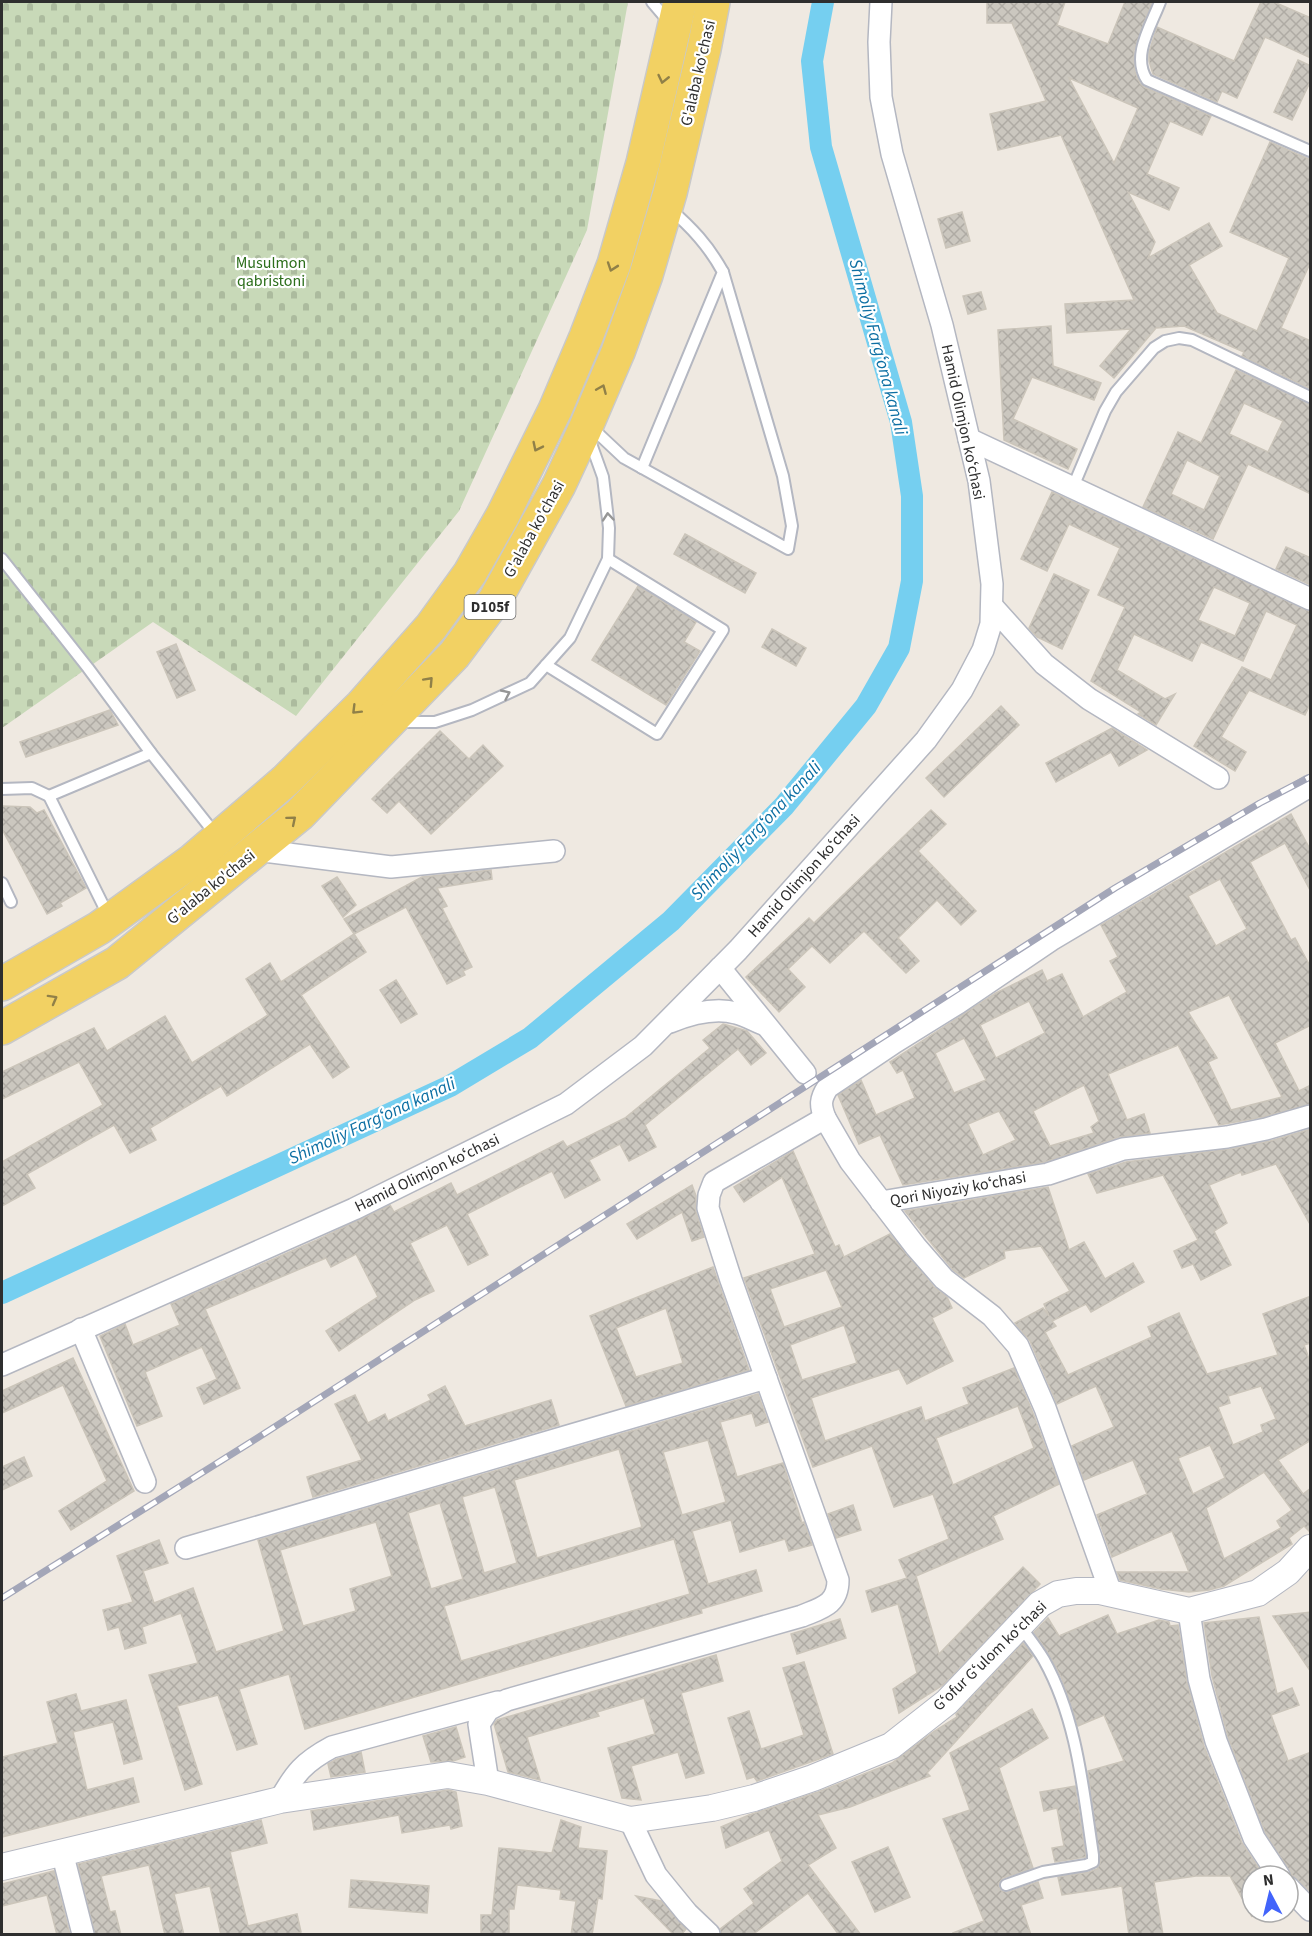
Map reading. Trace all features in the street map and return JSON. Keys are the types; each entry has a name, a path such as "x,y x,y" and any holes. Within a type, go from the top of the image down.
{"main road":[{"name":"G'alaba ko'chasi","path":"2,984 111,920 194,860 285,781 362,705 424,636 470,573 503,515 555,410 614,264 681,20 713,2"},
{"name":"G'alaba ko'chasi","path":"2,1028 117,963 300,814 454,656 495,600 540,521 586,426 618,352 646,275 666,205 681,20"}],"street":[{"name":"Hamid Olimjon koʻchasi","path":"2,1365 354,1209 566,1104 643,1046 738,950 926,740 962,690 983,650 991,624 992,584 979,481 942,325 892,154 881,97 879,42 881,2"},
{"path":"969,440 1311,599"},
{"path":"992,606 1044,664 1089,699 1218,778"},
{"path":"881,1202 850,1161 825,1118 820,1105 822,1095 828,1087 1051,940 1311,786"},
{"path":"256,850 391,867 554,851"},
{"path":"720,968 805,1073"},
{"path":"664,1024 690,1014 712,1011 735,1012 767,1026"},
{"name":"Qori Niyoziy koʻchasi","path":"1111,1593 1045,1408 1018,1346 992,1316 945,1279 915,1248 881,1202 1048,1174 1123,1149 1227,1137 1311,1116"},
{"path":"280,1800 293,1776 316,1755 332,1747 802,1616 826,1605 835,1598 838,1580 708,1208 709,1195 714,1182 825,1118"},
{"path":"81,1329 145,1482"},
{"path":"186,1548 766,1378"},
{"name":"Gʻofur Gʻulom koʻchasi","path":"630,1820 712,1808 754,1798 813,1778 891,1746 947,1701 1040,1604 1058,1594 1076,1591 1111,1593 1189,1611 1258,1593 1288,1572 1311,1548"},
{"path":"1189,1611 1199,1678 1216,1741 1254,1838 1271,1864"},
{"path":"488,1782 479,1724 488,1710 507,1700"},
{"path":"2,1868 280,1800 448,1775 488,1782 630,1820 656,1875 687,1913 710,1935"},
{"path":"62,1852 83,1935"},
{"path":"1300,1899 1311,1910"}],"lane":[{"path":"1160,2 1141,53 1142,72 1147,80 1311,151"},
{"path":"586,426 624,458 788,549 792,525 783,476 723,272 711,251 691,227 666,205"},
{"path":"642,468 723,272"},
{"path":"1073,488 1105,411 1116,392 1154,348 1165,341 1179,338 1192,340 1311,397"},
{"path":"390,722 435,722 472,710 530,683 570,638 608,558 609,528 603,477 586,426"},
{"path":"546,665 657,734 723,630 608,558"},
{"path":"2,559 218,838"},
{"path":"49,796 151,753"},
{"path":"2,789 32,788 49,796 111,920"},
{"path":"2,883 11,902"},
{"path":"1006,1885 1043,1872 1093,1862 1081,1775 1067,1716 1044,1660 1020,1626"}],"green space":[{"name":"Musulmon qabristoni","path":"2,2 628,2 587,230 459,511 296,716 153,622 2,728"}],"building":[{"path":"987,2 1065,2 1057,25 1108,44 1125,2 1152,2 1134,50 1135,72 1140,83 1144,87 1211,116 1202,135 1170,121 1147,174 1179,188 1169,210 1128,192 1155,242 1148,258 1209,223 1222,246 1189,265 1217,313 1257,331 1289,258 1230,232 1270,142 1311,160 1311,261 1281,328 1311,341 1311,389 1242,356 1244,352 1184,326 1156,328 1114,378 1100,366 1131,329 1067,333 1065,304 1134,300 1061,135 998,150 990,114 1046,101 1012,23 987,23","holes":["1069,78 1138,108 1114,163"]},
{"path":"1261,2 1274,2 1311,18 1311,58 1265,37 1237,98 1222,91 1217,102 1153,74 1149,52 1157,27 1234,61"},
{"path":"1298,60 1311,66 1311,80 1292,120 1274,112"},
{"path":"962,212 970,241 946,248 938,219"},
{"path":"981,292 986,309 968,314 963,296"},
{"path":"1051,326 1053,366 1101,383 1094,400 1032,377 1013,419 1077,449 1068,469 1004,440 998,330"},
{"path":"1236,370 1311,404 1311,494 1248,464 1213,539 1143,507 1178,432 1201,443","holes":["1244,403 1283,421 1268,452 1229,434","1187,460 1220,476 1204,510 1171,494"]},
{"path":"1052,492 1311,612 1311,702 1305,715 1249,690 1221,737 1246,752 1235,771 1194,746 1242,667 1271,680 1297,625 1266,611 1243,661 1201,642 1192,661 1134,634 1117,670 1165,699 1175,694 1156,725 1138,714 1141,712 1091,681 1125,607 1098,595 1120,548 1069,524 1047,571 1021,559","holes":["1214,587 1250,603 1235,636 1198,620"]},
{"path":"685,534 756,573 745,593 674,554"},
{"path":"1286,547 1311,558 1311,585 1276,569"},
{"path":"1054,574 1089,590 1062,649 1037,637 1029,628"},
{"path":"638,586 696,622 684,642 700,651 666,705 592,660"},
{"path":"772,629 806,648 796,666 762,647"},
{"path":"176,644 195,690 177,698 157,652"},
{"path":"1001,706 1019,725 944,797 926,778"},
{"path":"110,710 118,725 26,757 20,742"},
{"path":"1112,728 1147,750 1119,766 1111,752 1056,782 1046,763"},
{"path":"440,731 469,759 483,745 503,766 431,834 399,801 387,813 372,799"},
{"path":"2,806 30,807 37,813 44,810 86,888 60,903 62,906 47,914 2,829"},
{"path":"931,810 946,824 918,851 976,911 961,925 937,900 898,938 919,961 906,973 864,931 830,963 812,946 788,969 805,987 779,1012 746,977 809,918 814,923"},
{"path":"1291,814 1311,851 1311,892 1285,843 1250,862 1291,940 1295,938 1311,968 1311,1025 1275,1043 1299,1091 1311,1085 1311,1104 1263,1117 1219,1125 1178,1045 1108,1074 1127,1120 1144,1114 1150,1133 1119,1137 1045,1162 903,1185 880,1135 859,1144 838,1095 861,1080 876,1115 915,1098 903,1070 897,1073 890,1062 996,993 1042,970 1047,981 1062,974 1083,1017 1127,992 1110,961 1118,957 1101,925","holes":["1220,879 1247,929 1216,946 1188,896","1229,995 1282,1097 1231,1110 1208,1062 1217,1058 1188,1012","1029,1001 1045,1033 996,1058 980,1025","964,1038 986,1080 954,1093 935,1053","1084,1085 1099,1121 1091,1127 1094,1133 1050,1146 1033,1111","999,1111 1016,1140 983,1155 968,1124"]},
{"path":"491,870 492,879 437,888 447,906 442,908 472,967 463,971 465,975 447,984 406,907 354,934 344,919 422,877"},
{"path":"337,877 356,905 343,917 322,886"},
{"path":"354,934 366,952 301,995 349,1067 333,1078 310,1044 227,1096 221,1086 150,1128 156,1140 130,1153 114,1125 27,1174 35,1188 2,1206 2,1162 103,1105 79,1062 2,1099 2,1072 94,1028 107,1051 165,1016 192,1063 268,1015 246,979 270,963 281,982"},
{"path":"396,980 417,1014 401,1023 380,990"},
{"path":"723,1024 747,1031 766,1053 751,1065 738,1049 645,1125 656,1147 629,1161 620,1144 589,1160 600,1180 565,1198 552,1171 467,1214 488,1255 468,1265 447,1225 410,1243 434,1291 415,1300 339,1351 326,1331 378,1297 356,1254 331,1267 326,1258 205,1309 240,1388 204,1404 197,1388 217,1379 202,1347 145,1372 162,1416 137,1426 100,1336 125,1324 133,1345 180,1325 171,1304 317,1240 390,1205 394,1212 451,1183 457,1195 563,1141 567,1147 625,1118 710,1048 703,1040"},
{"path":"1311,1129 1311,1226 1276,1164 1242,1175 1241,1172 1209,1185 1227,1223 1214,1231 1231,1265 1201,1280 1193,1264 1182,1268 1174,1251 1198,1240 1163,1175 1097,1193 1088,1174 1126,1162 1230,1149 1270,1141"},
{"path":"793,1151 835,1247 839,1245 844,1257 890,1234 934,1287 947,1297 952,1308 932,1318 953,1361 907,1384 899,1369 811,1398 825,1441 921,1407 925,1421 969,1404 963,1388 1014,1368 1059,1484 993,1516 1003,1539 916,1576 939,1654 1023,1567 1040,1584 943,1685 899,1713 893,1689 917,1673 898,1604 872,1612 866,1591 907,1578 899,1560 949,1539 933,1494 894,1507 872,1446 813,1467 744,1278 815,1254 782,1177 744,1202 734,1187","holes":["826,1270 842,1307 784,1327 770,1289","844,1325 857,1363 802,1380 790,1345","1018,1406 1034,1448 953,1485 936,1438"]},
{"path":"692,1185 696,1196 696,1212 704,1237 692,1241 682,1212 637,1239 627,1224"},
{"path":"1048,1187 1069,1250 1084,1242 1105,1279 1133,1263 1144,1282 1091,1312 1086,1304 1052,1321 1056,1326 1045,1332 1068,1375 1152,1337 1148,1327 1179,1313 1207,1374 1278,1355 1263,1314 1311,1296 1311,1343 1304,1345 1311,1364 1311,1440 1278,1460 1303,1494 1311,1488 1311,1533 1304,1526 1289,1538 1292,1544 1224,1586 1209,1590 1189,1592 1161,1589 1120,1580 1117,1572 1189,1572 1172,1531 1112,1557 1097,1515 1147,1494 1133,1460 1084,1480 1072,1446 1114,1427 1096,1386 1057,1404 1030,1341 1015,1323 1043,1308 1049,1316 1044,1304 1070,1291 1041,1246 1004,1251 1005,1258 964,1278 953,1270 905,1211","holes":["1261,1386 1276,1419 1261,1425 1263,1432 1233,1445 1218,1407 1230,1403 1228,1396","1210,1445 1225,1478 1193,1494 1178,1458","1264,1472 1292,1510 1277,1521 1281,1528 1224,1559 1206,1508"]},
{"path":"713,1267 749,1370 626,1406 590,1316","holes":["666,1308 683,1363 636,1377 616,1328"]},
{"path":"73,1358 134,1491 71,1530 59,1511 107,1481 63,1385 2,1413 2,1391"},
{"path":"445,1386 465,1426 551,1400 559,1425 313,1497 307,1477 362,1460 335,1404 355,1395 368,1423 385,1414 388,1421 431,1400 428,1395"},
{"path":"758,1394 768,1422 756,1426 752,1413 720,1422 737,1477 783,1463 802,1523 804,1522 812,1545 789,1551 785,1539 740,1552 731,1520 692,1531 708,1584 756,1570 762,1591 701,1609 702,1613 305,1729 289,1674 239,1689 257,1744 237,1750 218,1695 177,1706 202,1784 185,1790 149,1675 198,1663 181,1613 142,1627 146,1643 125,1649 119,1627 108,1630 103,1610 133,1602 117,1556 159,1540 168,1563 143,1571 154,1603 193,1588 216,1652 284,1631 258,1540","holes":["708,1440 726,1502 682,1515 663,1452","619,1449 642,1527 537,1558 514,1480","495,1487 517,1563 484,1573 462,1497","440,1503 463,1579 431,1589 408,1513","376,1522 392,1576 350,1589 356,1611 303,1626 280,1550","674,1539 690,1594 461,1661 444,1606"]},
{"path":"24,1457 32,1476 2,1490 2,1467"},
{"path":"853,1505 861,1530 836,1538 828,1514"},
{"path":"1311,1612 1311,1672 1273,1616"},
{"path":"1108,1615 1117,1634 1159,1620 1169,1622 1170,1626 1178,1625 1187,1682 1204,1746 1242,1843 1256,1864 1240,1864 1240,1895 1230,1876 1196,1876 1154,1882 1163,1935 1129,1935 1122,1886 1062,1895 1058,1877 1089,1872 1097,1869 1100,1863 1088,1771 1124,1761 1104,1715 1078,1726 1062,1679 1034,1632 1048,1618 1059,1636"},
{"path":"1259,1617 1277,1694 1292,1688 1299,1705 1271,1715 1288,1761 1311,1752 1311,1892 1300,1882 1300,1864 1285,1864 1265,1832 1228,1737 1212,1676 1204,1623"},
{"path":"840,1619 846,1638 797,1654 791,1634"},
{"path":"1023,1643 1033,1656 927,1773 930,1776 850,1807 818,1815 836,1848 808,1865 861,1935 839,1935 808,1893 752,1935 721,1935 720,1929 754,1903 744,1889 782,1861 769,1830 726,1848 721,1827 892,1763 957,1717 956,1714"},
{"path":"716,1655 723,1681 681,1693 704,1773 686,1778 678,1752 631,1766 641,1800 622,1798 608,1748 655,1734 644,1698 597,1712 599,1716 527,1737 540,1780 508,1772 494,1724 497,1720"},
{"path":"804,1662 833,1754 757,1781 754,1777 747,1779 728,1718 749,1711 761,1749 804,1735 783,1668"},
{"path":"76,1694 81,1711 126,1700 142,1759 124,1764 113,1722 73,1732 87,1790 133,1778 139,1802 2,1837 2,1757 58,1743 47,1702"},
{"path":"1032,1709 1048,1738 999,1768 1033,1868 1003,1878 999,1887 1002,1891 1008,1892 1038,1882 1043,1898 1021,1905 1031,1935 954,1935 953,1933 984,1921 943,1819 970,1810 950,1753"},
{"path":"456,1727 465,1757 453,1761 431,1762 423,1736"},
{"path":"361,1752 365,1772 331,1777 328,1764"},
{"path":"1075,1786 1086,1857 1055,1862 1052,1848 1064,1846 1057,1808 1044,1811 1040,1792"},
{"path":"448,1790 456,1792 462,1826 451,1829 450,1825 402,1833 399,1815 314,1830 311,1811"},
{"path":"261,1820 267,1843 230,1852 248,1926 297,1914 301,1932 292,1935 221,1935 210,1886 174,1894 184,1935 165,1935 149,1865 101,1876 110,1912 115,1911 121,1935 95,1935 78,1864"},
{"path":"561,1820 581,1827 578,1848 607,1851 602,1899 598,1898 592,1935 571,1935 576,1901 560,1899 561,1890 517,1885 514,1909 509,1909 509,1935 481,1935 481,1915 492,1915 499,1848 552,1853"},
{"path":"888,1847 910,1897 875,1912 852,1862"},
{"path":"54,1871 70,1935 57,1935 47,1895 2,1906 2,1884"},
{"path":"351,1880 429,1886 427,1913 349,1907"},
{"path":"636,1896 661,1901 686,1929 681,1935 674,1935"}],"waterway":[{"name":"Shimoliy Fargʻona kanali","path":"2,1293 450,1086 530,1038 671,921 784,806 866,706 899,648 912,581 912,496 901,422 821,147 812,61 823,2"}],"railway":[{"path":"2,1598 251,1442 1115,888 1260,803 1310,777"}]}
